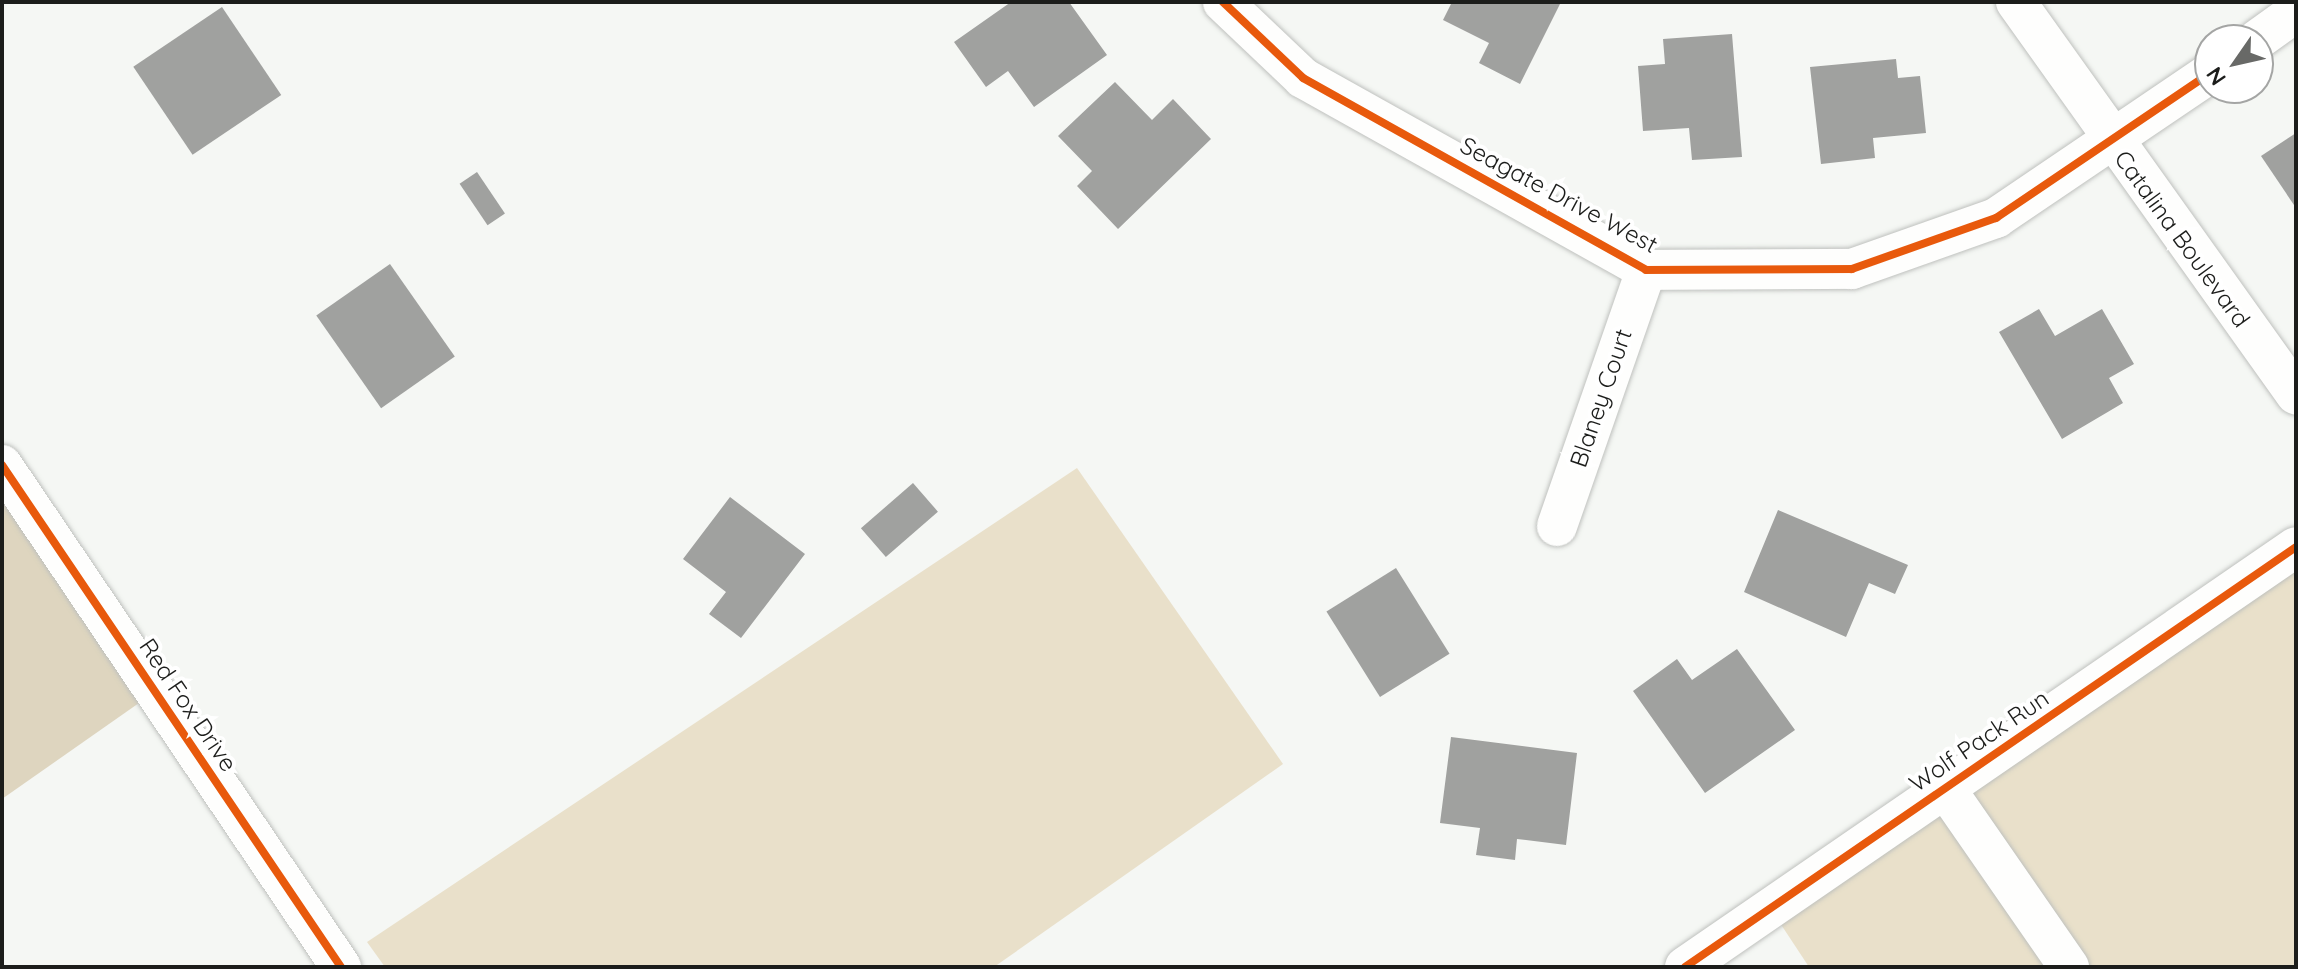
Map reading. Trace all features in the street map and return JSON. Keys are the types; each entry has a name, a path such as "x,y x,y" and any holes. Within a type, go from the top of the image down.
{"street":[{"name":"Seagate Drive West","path":"1223,2 1303,78 1646,270 1852,269 1996,218 2112,143 2194,84"},
{"name":"Catalina Boulevard","path":"2016,2 2112,143 2296,394"},
{"path":"2274,28 2296,12"},
{"name":"Blaney Court","path":"1557,526 1646,270"},
{"name":"Red Fox Drive","path":"2,465 341,967"},
{"name":"Wolf Pack Run","path":"1685,967 2296,547"},
{"path":"1945,788 2069,967"}],"shaded area":[{"path":"1077,468 1283,764 994,967 385,967 367,942"},
{"path":"2,500 139,703 2,799"},
{"path":"2296,568 2296,967 1809,967 1780,923"}],"building":[{"path":"1011,2 1069,2 1107,55 1034,107 1008,71 986,87 954,42"},
{"path":"1452,2 1560,4 1520,84 1479,63 1489,43 1443,20"},
{"path":"222,7 281,95 193,155 133,67"},
{"path":"1732,34 1742,157 1692,160 1689,128 1643,131 1638,66 1665,64 1663,39"},
{"path":"1896,59 1898,78 1920,76 1926,133 1873,138 1875,158 1821,164 1810,67"},
{"path":"1115,82 1152,120 1173,99 1211,139 1118,229 1077,186 1092,171 1058,136"},
{"path":"2296,133 2296,208 2261,156"},
{"path":"477,172 505,213 488,225 460,184"},
{"path":"390,264 455,357 381,408 316,316"},
{"path":"2039,309 2055,336 2102,309 2134,364 2109,378 2123,403 2062,439 1999,332"},
{"path":"913,483 938,512 886,557 861,528"},
{"path":"730,497 805,554 741,638 709,614 726,592 683,559"},
{"path":"1778,510 1908,565 1895,594 1869,583 1846,637 1744,592"},
{"path":"1396,568 1450,654 1380,697 1326,611"},
{"path":"1737,649 1795,730 1705,793 1633,691 1677,659 1692,680"},
{"path":"1451,737 1577,753 1566,845 1517,839 1515,860 1476,855 1480,828 1440,823"}],"cycle path":[{"path":"1223,2 1303,78 1646,270 1852,269 1996,218 2194,84"},
{"path":"2,465 341,967"},
{"path":"1685,967 2296,547"}]}
